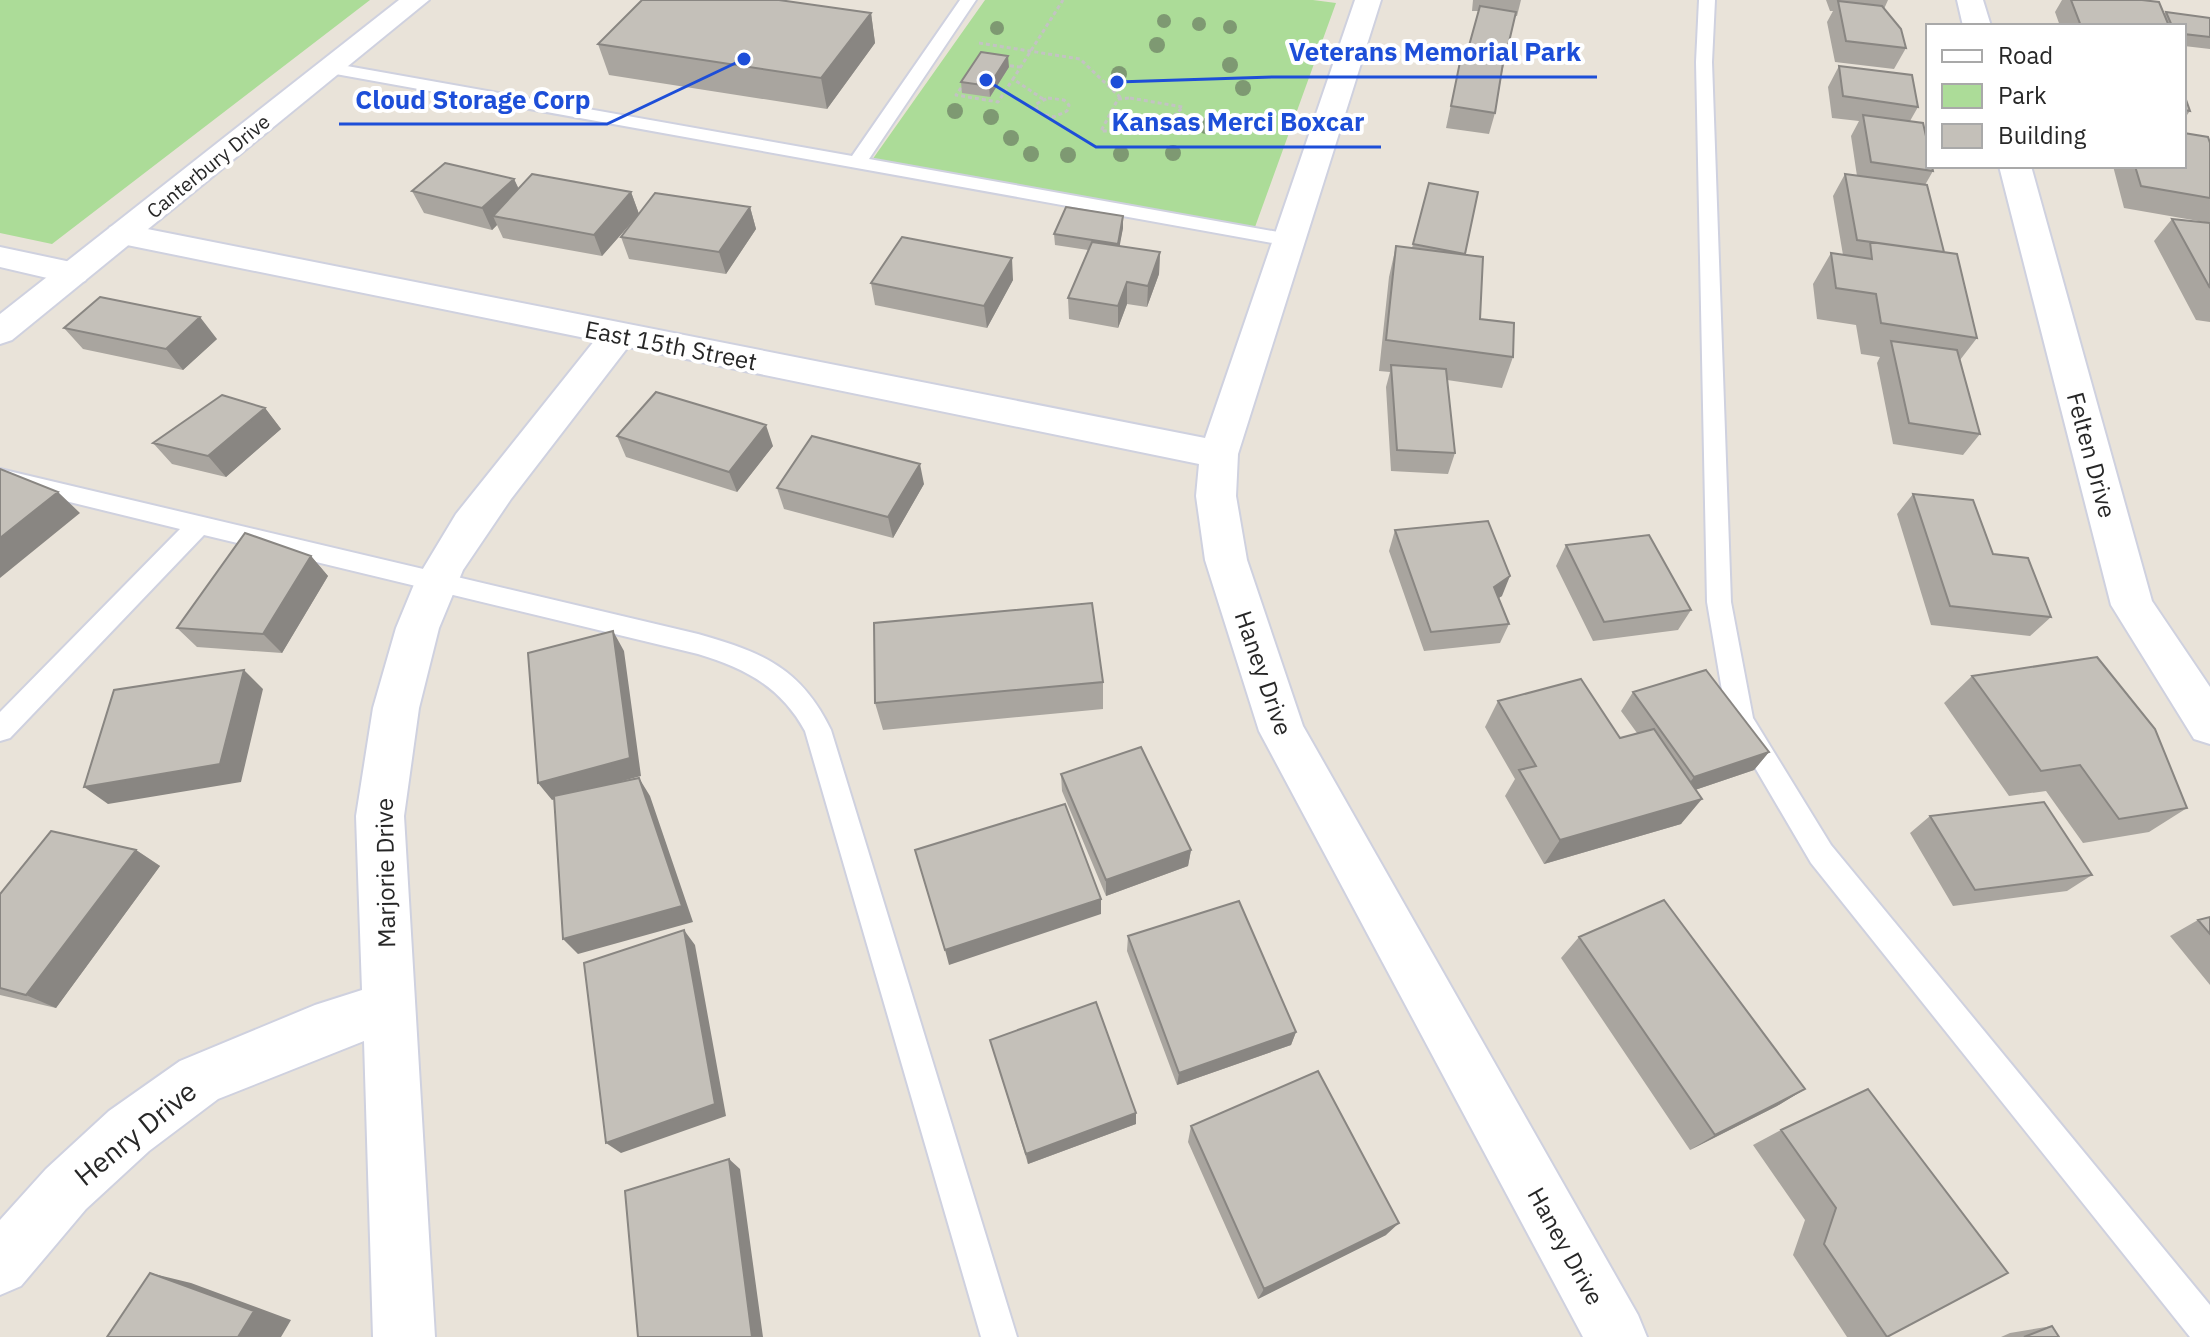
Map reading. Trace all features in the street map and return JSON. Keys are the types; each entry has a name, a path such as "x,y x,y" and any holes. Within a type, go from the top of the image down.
{"street":[{"name":"Canterbury Drive","path":"0,332 416,0"},
{"name":"Haney Drive","path":"1368,0 1219,454 1216,496 1226,560 1282,731 1616,1337"},
{"path":"1970,0 1976,24"},
{"name":"Felten Drive","path":"2016,168 2132,605 2210,725"},
{"name":"East 15th Street","path":"122,234 1219,454"},
{"path":"0,257 73,273"},
{"name":"Marjorie Drive","path":"404,1337 380,816 389,735 409,651 452,552 619,334"},
{"name":"Henry Drive","path":"0,1265 66,1189 129,1131 199,1080 315,1032 388,1007"}],"lane":[{"path":"856,164 968,0"},
{"path":"1707,0 1704,62 1719,602 1740,720 1821,854 2210,1333"},
{"path":"330,68 1289,240"},
{"path":"0,477 735,654 785,681 807,707 818,730 999,1337"},
{"path":"0,730 198,526"}],"path":[{"path":"971,72 956,95 998,102 1063,0"},
{"path":"942,38 1080,59 1121,98 1183,107 1157,132 1101,131 1115,102 1121,98"},
{"path":"992,63 1020,67"},
{"path":"1013,79 1043,99 1064,100 1069,108 1059,116 1042,115 1034,107 1043,99"}],"green space":[{"path":"0,0 370,0 52,244 0,233"},
{"path":"985,0 1313,0 1336,3 1255,227 872,160"}],"building":[{"path":"642,0 779,0 871,13 821,78 598,44"},
{"path":"2071,0 2159,2 2168,24 2080,24"},
{"path":"1838,1 1882,6 1901,29 1906,48 1846,41"},
{"path":"1480,6 1516,12 1505,59 1467,53"},
{"path":"2166,12 2210,18 2210,37 2186,34 2186,24 2171,24"},
{"path":"981,52 1008,56 989,86 961,82"},
{"path":"1461,57 1503,63 1495,113 1451,106"},
{"path":"1839,66 1912,75 1918,107 1843,96"},
{"path":"1863,115 1923,123 1926,168 1932,168 1933,171 1871,162"},
{"path":"2186,133 2208,137 2210,198 2141,186 2136,168 2186,168"},
{"path":"445,163 514,179 482,208 412,191"},
{"path":"532,174 631,192 594,235 493,216"},
{"path":"1845,174 1927,185 1944,252 1857,240"},
{"path":"1429,183 1478,192 1465,254 1413,244"},
{"path":"655,193 750,207 719,252 621,237"},
{"path":"1066,207 1123,216 1118,244 1054,234"},
{"path":"2172,219 2210,223 2210,288"},
{"path":"902,237 1012,258 984,306 871,283"},
{"path":"1092,242 1160,252 1148,286 1127,282 1118,306 1068,298"},
{"path":"1870,242 1957,254 1977,338 1881,323 1876,294 1836,288 1831,253 1872,259"},
{"path":"1396,246 1483,257 1480,319 1514,323 1513,357 1386,340"},
{"path":"100,297 200,317 166,349 64,328"},
{"path":"1891,341 1957,350 1980,434 1909,423"},
{"path":"1391,365 1446,369 1455,453 1397,450"},
{"path":"656,392 766,425 729,472 617,436"},
{"path":"222,395 265,408 208,456 153,443"},
{"path":"812,436 920,464 888,517 777,488"},
{"path":"0,469 58,492 0,538"},
{"path":"1913,494 1973,500 1993,554 2028,558 2051,617 1950,606"},
{"path":"1488,521 1510,576 1494,587 1509,624 1431,632 1395,530"},
{"path":"245,533 311,556 263,634 177,628"},
{"path":"1649,535 1691,610 1604,622 1566,545"},
{"path":"1092,603 1103,682 875,703 874,623"},
{"path":"613,631 630,758 538,783 528,653"},
{"path":"2097,657 2155,729 2187,808 2119,819 2080,765 2041,771 1972,676"},
{"path":"244,670 220,764 84,787 114,690"},
{"path":"1706,670 1769,752 1694,777 1633,692"},
{"path":"1581,679 1620,738 1654,729 1702,799 1560,840 1519,770 1536,766 1498,701"},
{"path":"1141,747 1191,850 1106,880 1061,774"},
{"path":"639,778 682,906 563,939 554,796"},
{"path":"2044,802 2092,875 1975,890 1930,816"},
{"path":"1065,804 1101,899 945,950 915,850"},
{"path":"51,831 136,850 26,995 0,988 0,894"},
{"path":"1664,900 1805,1089 1715,1135 1579,937"},
{"path":"1239,901 1296,1032 1179,1073 1128,936"},
{"path":"2210,917 2210,934 2198,920"},
{"path":"684,930 715,1104 606,1143 584,963"},
{"path":"1096,1002 1136,1113 1026,1154 990,1040"},
{"path":"1318,1071 1399,1223 1264,1289 1191,1126"},
{"path":"1868,1089 2008,1273 1887,1337 1824,1244 1836,1208 1781,1130"},
{"path":"729,1159 752,1337 638,1337 625,1191"},
{"path":"150,1273 254,1311 238,1337 107,1337"},
{"path":"2052,1326 2059,1337 2024,1337"}],"place":[{"name":"Cloud Storage Corp","path":"744,59"},
{"name":"Kansas Merci Boxcar","path":"986,80"},
{"name":"Veterans Memorial Park","path":"1117,82"}]}
